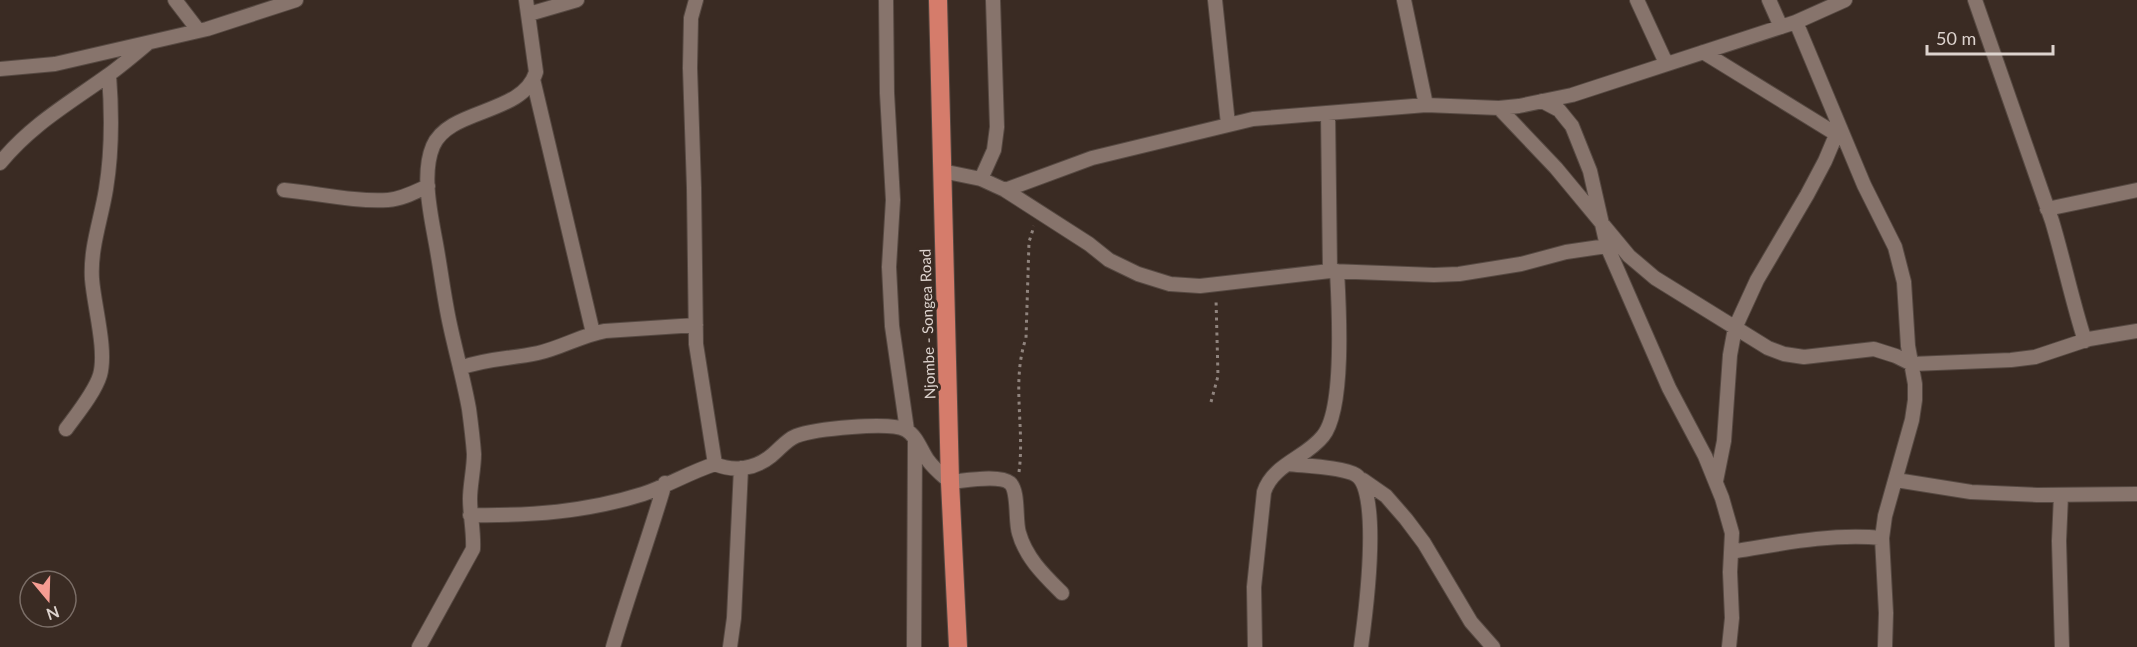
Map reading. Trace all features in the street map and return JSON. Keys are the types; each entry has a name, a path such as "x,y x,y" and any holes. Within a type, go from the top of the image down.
{"highway":[{"name":"Njombe - Songea Road","path":"938,0 950,482 958,647"}],"street":[{"path":"175,0 198,30"},
{"path":"0,69 55,64 198,30 295,0"},
{"path":"526,0 536,72 534,80 593,333"},
{"path":"529,14 577,0"},
{"path":"696,0 691,18 690,68 696,344 715,464"},
{"path":"886,0 887,93 893,200 889,267 891,314 911,435 914,647"},
{"path":"981,179 994,150 996,127 993,0"},
{"path":"1215,0 1228,124"},
{"path":"1404,0 1426,105"},
{"path":"1637,0 1666,63"},
{"path":"1769,0 1781,27"},
{"path":"1005,190 1092,158 1228,124 1273,116 1426,105 1499,108 1572,95 1796,22 1845,0"},
{"path":"1975,0 2062,253 2072,302 2085,340"},
{"path":"1796,22 1837,131 1895,247 1901,265 1915,400 1885,516 1882,538 1886,613 1885,647"},
{"path":"0,163 15,145 50,113 109,75 151,41"},
{"path":"1704,52 1837,131"},
{"path":"66,429 100,376 102,361 92,278 92,251 106,189 112,111 109,75"},
{"path":"418,647 473,549 470,515 474,454 469,409 448,312 428,198 428,166 432,146 439,135 476,114 511,100 534,80"},
{"path":"1542,101 1559,110 1572,126 1590,171 1607,246 1669,388 1716,481 1732,533 1732,618 1729,647"},
{"path":"1499,108 1556,168 1629,256 1656,278 1735,328 1768,348 1784,354 1804,357 1874,350 1896,356 1912,364 2035,357 2085,340 2137,331"},
{"path":"1255,647 1254,587 1267,482 1274,474 1303,455 1323,436 1335,405 1339,352 1328,113"},
{"path":"1716,481 1724,441 1730,355 1735,328 1757,279 1825,161 1837,131"},
{"path":"942,171 981,179 1005,190 1089,244 1108,260 1138,274 1170,284 1215,285 1334,271 1459,274 1501,268 1566,252 1607,246"},
{"path":"284,190 338,197 389,200 428,186"},
{"path":"2047,209 2137,190"},
{"path":"460,368 497,358 538,353 593,333 696,326"},
{"path":"470,515 532,515 572,511 645,493 715,464 724,468 758,465 773,455 784,443 797,436 846,428 897,427 911,435 937,471 950,482 986,478 1001,479 1010,483 1014,490 1016,521 1024,550 1062,594"},
{"path":"1288,464 1347,472 1358,476 1386,496 1424,543 1471,622 1493,647"},
{"path":"730,647 734,618 741,468"},
{"path":"1358,476 1365,485 1370,522 1368,581 1361,647"},
{"path":"1896,480 1971,492 2061,495 2137,494"},
{"path":"613,647 624,608 644,556 665,483"},
{"path":"2061,495 2059,541 2062,647"},
{"path":"1731,552 1833,538 1860,536 1882,538"}],"path":[{"path":"1014,490 1020,459 1018,379 1026,338 1029,242 1040,213"},
{"path":"1211,402 1218,376 1218,318 1215,285"}]}
